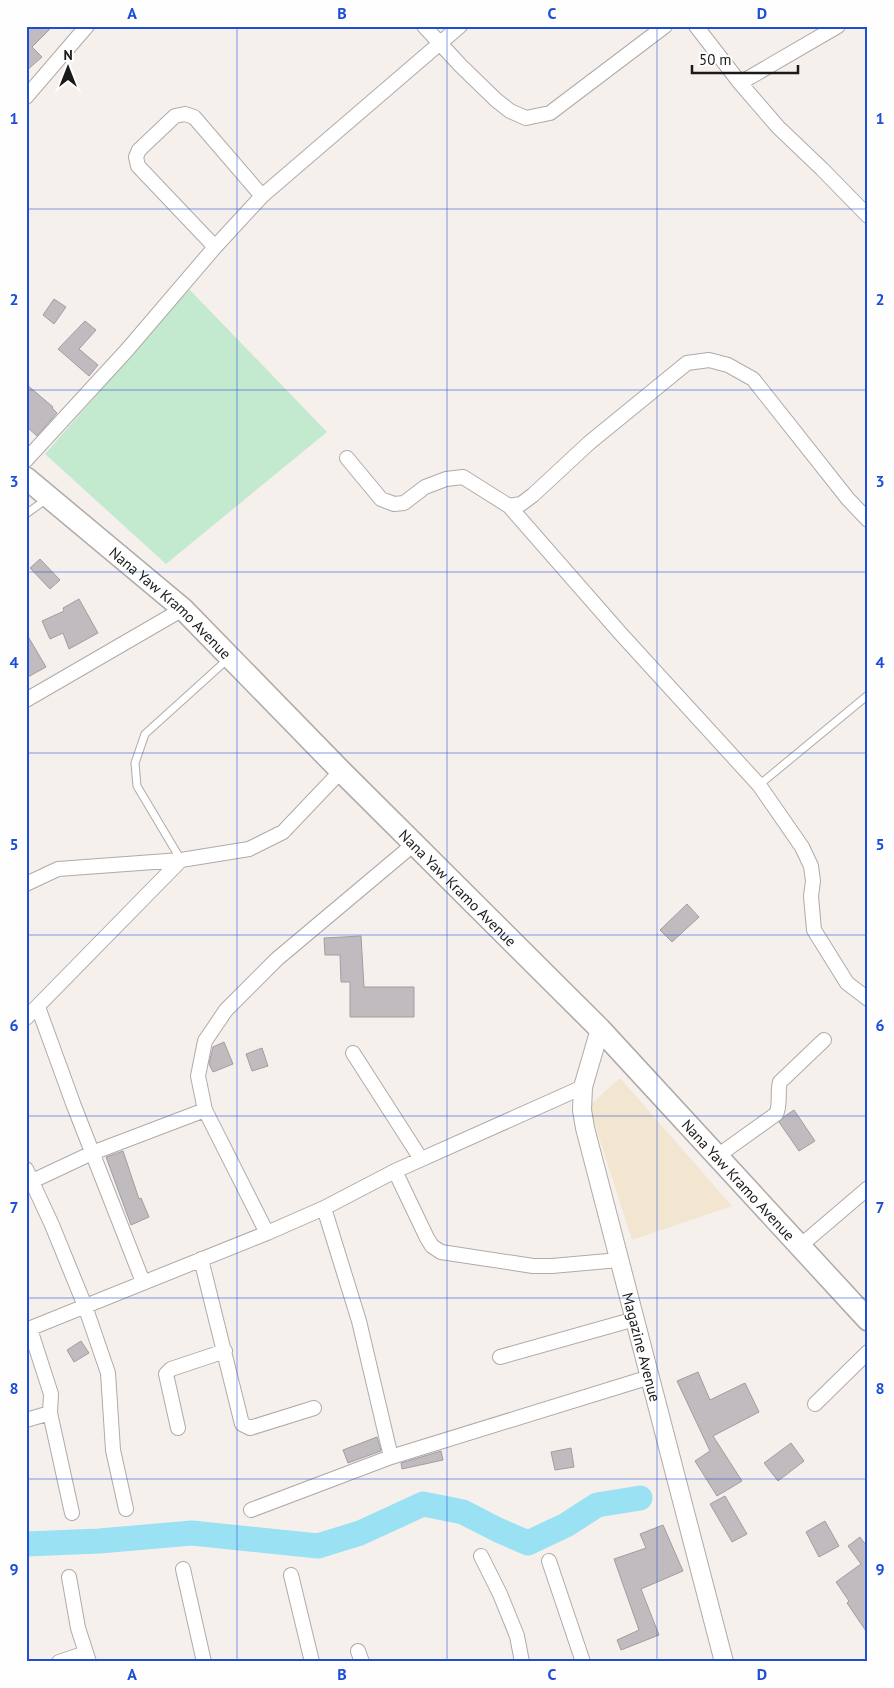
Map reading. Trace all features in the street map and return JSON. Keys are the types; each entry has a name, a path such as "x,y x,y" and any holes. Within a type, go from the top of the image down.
{"main road":[{"name":"Nana Yaw Kramo Avenue","path":"26,478 50,496 183,609 341,771 600,1029 800,1246 866,1313"}],"street":[{"path":"26,97 87,26"},
{"path":"424,26 496,100 526,118 550,113 665,26"},
{"path":"26,460 127,350 215,247 262,196 460,26"},
{"path":"696,26 740,83 778,127 868,216"},
{"path":"740,83 838,26"},
{"path":"215,247 138,166 136,157 139,150 175,116 185,114 194,117 262,196"},
{"path":"509,506 521,504 533,495 589,444 687,363 708,360 728,365 752,379 848,499 868,520"},
{"path":"347,458 382,499 394,504 404,503 425,487 446,479 463,477 509,506 621,634 759,785 812,866 811,896 814,930 847,984 868,999"},
{"path":"26,700 183,609"},
{"path":"26,884 58,869 181,860 249,849 282,832 341,771"},
{"path":"267,1233 205,1110 198,1076 205,1041 226,1010 277,959 414,844"},
{"path":"26,1018 181,860"},
{"path":"38,1007 92,1153 143,1282"},
{"name":"Magazine Avenue","path":"600,1029 583,1087 582,1110 585,1128 724,1662"},
{"path":"716,1156 776,1114 780,1082 824,1040"},
{"path":"353,1053 421,1159"},
{"path":"72,1513 50,1414 51,1394 28,1329 267,1233 324,1208 395,1171 583,1087"},
{"path":"126,1509 113,1450 108,1373 85,1306 52,1225 28,1178 205,1110"},
{"path":"395,1171 427,1238 432,1246 441,1252 533,1266 571,1265 619,1260"},
{"path":"800,1246 868,1188"},
{"path":"324,1208 359,1321 391,1457"},
{"path":"201,1259 242,1424 250,1428 314,1408"},
{"path":"500,1358 635,1318"},
{"path":"178,1428 166,1374 171,1369 224,1351"},
{"path":"815,1404 868,1352"},
{"path":"251,1510 391,1457 650,1377"},
{"path":"26,1420 50,1414"},
{"path":"481,1556 500,1594 517,1636 522,1662"},
{"path":"549,1561 582,1662"},
{"path":"183,1569 204,1662"},
{"path":"291,1575 312,1662"},
{"path":"60,1662 88,1657 78,1628 69,1577"}],"lane":[{"path":"26,514 50,496"},
{"path":"181,860 137,786 135,763 145,734 229,658"},
{"path":"759,785 868,695"}],"shaded area":[{"path":"620,1078 732,1206 632,1240 589,1106"}],"green space":[{"path":"189,289 327,432 166,564 45,454"}],"building":[{"path":"26,26 53,26 32,47 42,57 26,71"},
{"path":"54,299 66,307 54,324 43,315"},
{"path":"85,321 96,330 79,349 98,365 89,376 58,349"},
{"path":"26,384 53,407 57,413 37,436 26,426"},
{"path":"40,559 60,580 50,589 30,568"},
{"path":"79,599 98,633 69,649 63,633 50,639 42,621 64,611 63,608"},
{"path":"26,633 46,667 26,678"},
{"path":"687,904 699,917 672,942 660,930"},
{"path":"361,936 364,987 414,987 414,1017 350,1017 350,982 341,982 340,955 325,955 324,938"},
{"path":"224,1042 233,1064 213,1072 209,1064 213,1047"},
{"path":"262,1048 268,1066 252,1071 246,1054"},
{"path":"794,1110 815,1141 799,1151 779,1122"},
{"path":"123,1151 139,1199 141,1198 149,1217 131,1225 106,1157"},
{"path":"81,1341 89,1353 74,1362 67,1350"},
{"path":"698,1372 710,1400 745,1383 759,1412 713,1436 742,1481 717,1496 695,1461 710,1451 677,1381"},
{"path":"377,1437 381,1451 348,1463 343,1450"},
{"path":"791,1443 804,1461 778,1481 764,1463"},
{"path":"571,1448 574,1467 555,1470 551,1452"},
{"path":"441,1451 443,1460 402,1469 401,1463"},
{"path":"725,1496 747,1534 732,1542 710,1504"},
{"path":"825,1521 839,1546 819,1557 806,1532"},
{"path":"663,1525 683,1571 641,1589 659,1635 621,1650 617,1640 639,1630 614,1559 646,1548 640,1534"},
{"path":"860,1537 868,1548 868,1634 847,1603 849,1601 836,1582 861,1564 848,1546"}],"waterway":[{"path":"26,1544 99,1541 192,1533 318,1546 360,1533 423,1504 463,1512 528,1543 566,1525 597,1505 640,1498"}]}
